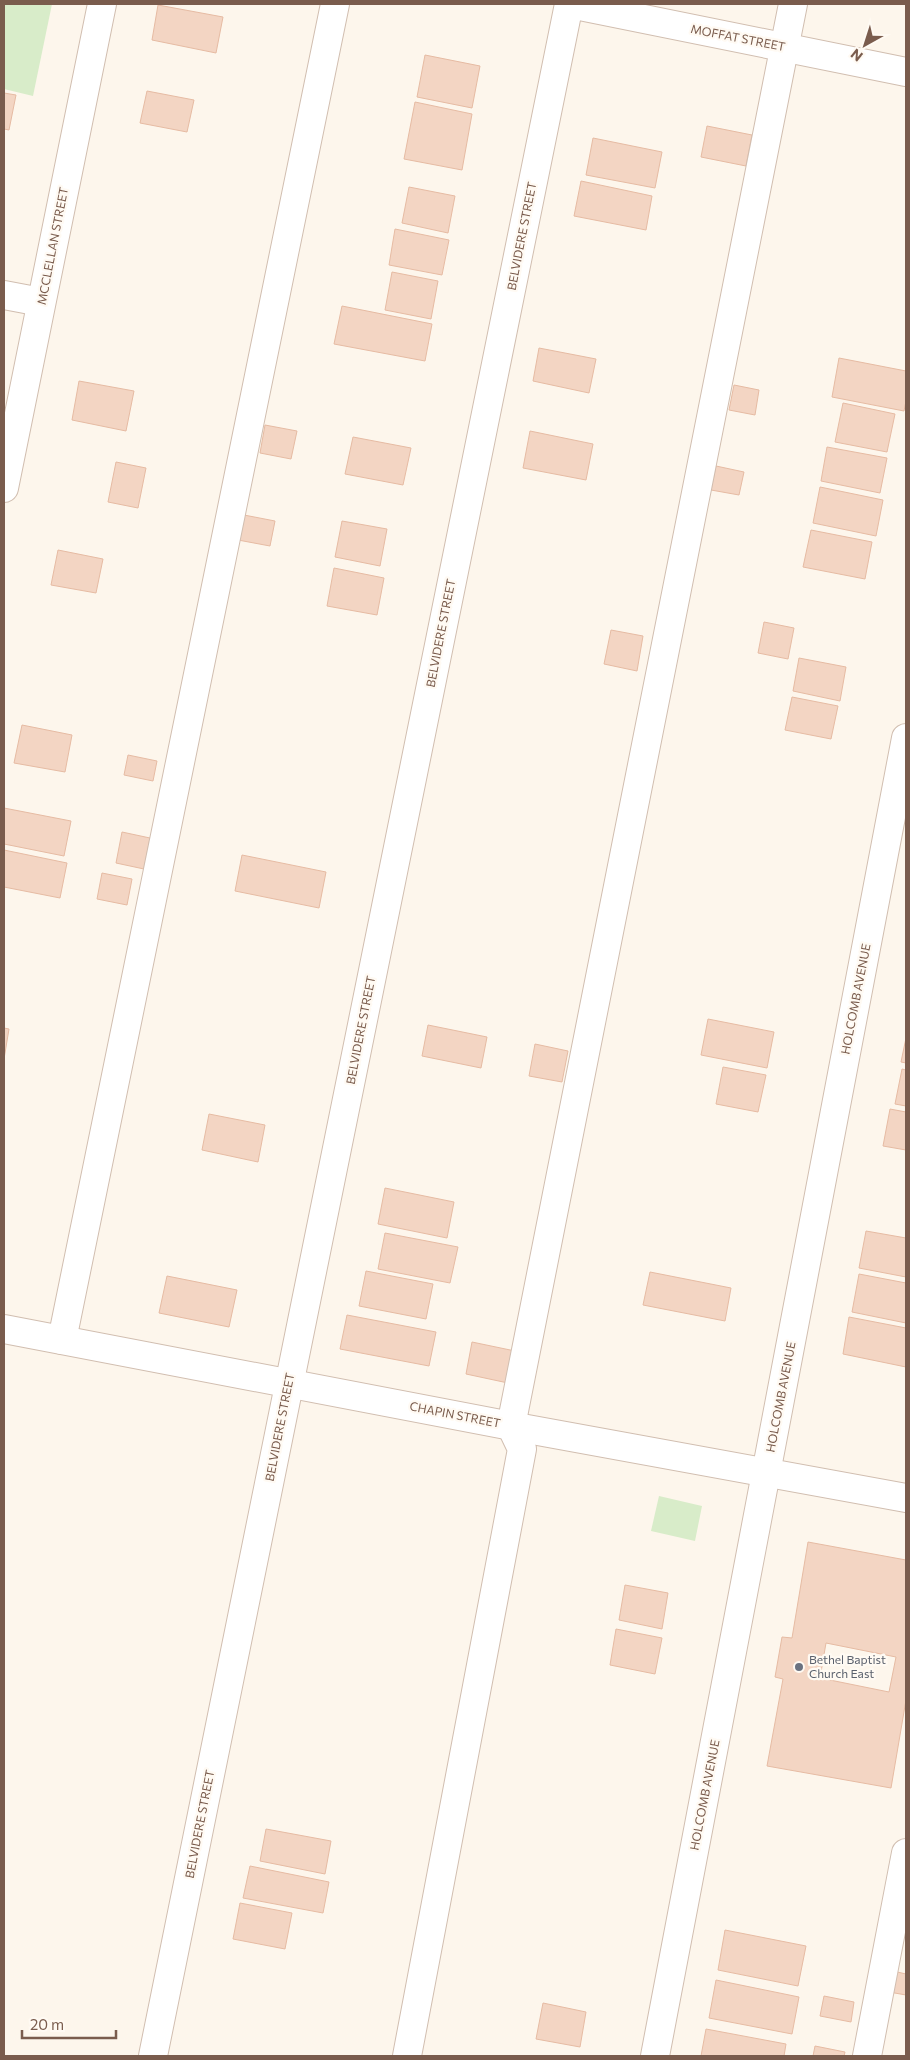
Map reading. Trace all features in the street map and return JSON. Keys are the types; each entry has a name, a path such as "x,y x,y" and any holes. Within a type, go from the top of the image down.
{"street":[{"name":"MCCLELLAN STREET","path":"4,488 102,4"},
{"path":"62,1340 335,4"},
{"name":"MOFFAT STREET","path":"570,4 906,72"},
{"name":"BELVIDERE STREET","path":"153,2056 570,4"},
{"path":"407,2056 522,1448 511,1426 793,4"},
{"path":"4,295 41,302"},
{"name":"HOLCOMB AVENUE","path":"655,2056 906,738"},
{"name":"CHAPIN STREET","path":"4,1329 511,1426 906,1498"},
{"path":"867,2056 906,1853"}],"green space":[{"path":"4,4 52,4 33,96 4,89"},
{"path":"659,1496 702,1506 695,1541 651,1531"}],"building":[{"path":"158,5 223,17 216,53 152,40"},
{"path":"425,55 480,66 472,108 417,97"},
{"path":"147,91 194,100 187,132 140,123"},
{"path":"4,93 16,95 9,130 4,129"},
{"path":"415,102 472,114 462,170 404,159"},
{"path":"707,126 752,135 746,166 701,157"},
{"path":"593,138 662,152 655,188 586,175"},
{"path":"581,181 652,196 646,230 574,216"},
{"path":"409,187 455,196 448,233 402,223"},
{"path":"395,229 449,240 442,275 389,265"},
{"path":"392,272 438,281 431,319 385,310"},
{"path":"342,306 432,324 425,361 334,344"},
{"path":"539,348 596,359 589,393 533,381"},
{"path":"839,358 906,371 904,411 832,397"},
{"path":"79,381 134,391 126,431 72,420"},
{"path":"734,385 759,390 755,415 729,410"},
{"path":"843,403 895,414 887,452 835,442"},
{"path":"265,425 297,431 291,459 260,453"},
{"path":"530,431 593,444 586,480 523,468"},
{"path":"353,437 411,448 403,485 345,474"},
{"path":"827,447 887,458 880,493 821,481"},
{"path":"116,462 146,468 138,508 108,502"},
{"path":"716,466 744,472 739,495 711,490"},
{"path":"820,487 883,500 876,536 813,523"},
{"path":"244,515 275,521 270,546 238,540"},
{"path":"342,521 387,529 380,566 335,557"},
{"path":"811,530 872,542 865,579 803,567"},
{"path":"58,550 103,559 96,593 51,585"},
{"path":"334,568 384,578 377,615 327,606"},
{"path":"764,622 794,628 788,659 758,653"},
{"path":"611,630 643,636 637,671 604,664"},
{"path":"799,658 846,667 840,701 793,691"},
{"path":"792,697 838,706 831,739 785,730"},
{"path":"22,725 72,735 65,772 14,763"},
{"path":"128,755 157,761 153,781 124,775"},
{"path":"4,808 71,821 64,856 4,844"},
{"path":"122,832 150,838 144,869 116,863"},
{"path":"4,850 67,863 60,898 4,887"},
{"path":"242,855 326,872 319,908 235,891"},
{"path":"102,873 132,879 127,905 97,899"},
{"path":"708,1019 774,1032 767,1068 701,1055"},
{"path":"428,1025 487,1037 481,1068 422,1056"},
{"path":"4,1028 9,1029 4,1059"},
{"path":"906,1038 906,1063 901,1062"},
{"path":"535,1044 568,1051 562,1082 529,1076"},
{"path":"723,1067 766,1075 758,1112 716,1104"},
{"path":"902,1069 906,1070 906,1106 895,1104"},
{"path":"890,1109 906,1112 906,1150 883,1146"},
{"path":"209,1114 265,1125 258,1162 202,1150"},
{"path":"385,1188 454,1202 447,1238 378,1224"},
{"path":"866,1231 906,1238 906,1277 859,1268"},
{"path":"385,1233 458,1247 450,1283 378,1269"},
{"path":"366,1271 433,1284 426,1319 359,1306"},
{"path":"650,1272 731,1288 725,1321 643,1305"},
{"path":"859,1274 906,1283 906,1323 852,1312"},
{"path":"167,1276 237,1290 229,1327 159,1313"},
{"path":"347,1315 436,1332 429,1366 340,1349"},
{"path":"849,1317 906,1328 906,1367 843,1354"},
{"path":"472,1342 515,1351 508,1383 466,1374"},
{"name":"Bethel Baptist Church East","path":"808,1542 906,1560 906,1700 891,1788 767,1766 783,1679 775,1677 782,1637 792,1638","holes":["826,1643 896,1657 889,1692 820,1678"]},
{"path":"625,1585 668,1593 662,1629 619,1620"},
{"path":"616,1629 662,1638 655,1674 610,1665"},
{"path":"266,1829 331,1841 325,1874 260,1861"},
{"path":"250,1866 329,1882 323,1913 243,1898"},
{"path":"240,1903 292,1913 285,1949 233,1939"},
{"path":"725,1930 806,1946 798,1986 718,1970"},
{"path":"893,1971 906,1974 906,1995 889,1992"},
{"path":"716,1980 799,1997 792,2034 709,2018"},
{"path":"824,1996 854,2002 851,2022 820,2016"},
{"path":"543,2003 586,2012 580,2047 536,2039"},
{"path":"706,2029 786,2044 784,2056 701,2056"},
{"path":"815,2046 845,2052 844,2056 813,2056"}],"place":[{"name":"Bethel Baptist Church East","path":"799,1667"}]}
